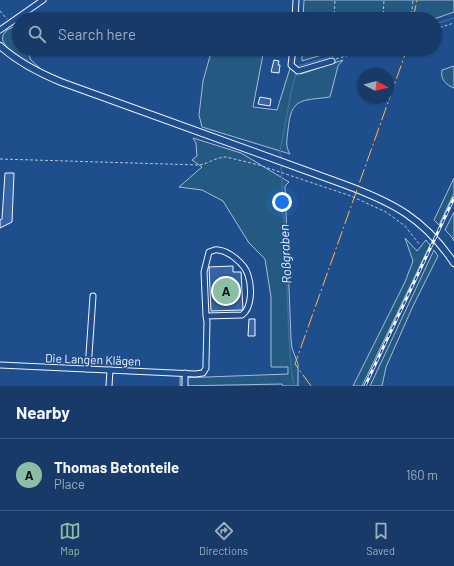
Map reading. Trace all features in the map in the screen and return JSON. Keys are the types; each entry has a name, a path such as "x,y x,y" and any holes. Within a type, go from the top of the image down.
{"main road":[{"path":"0,46 12,55"},
{"path":"14,56 26,65 54,79 361,191 400,209 440,243 454,264"}],"street":[{"path":"25,12 44,0"},
{"path":"295,12 296,0"},
{"path":"0,30 10,22"},
{"path":"292,56 291,65 298,71 332,61"},
{"path":"220,250 229,254 244,267 250,284 249,306 246,312 242,315 206,316 204,272 210,252 220,250"},
{"path":"88,369 93,296"},
{"name":"Die Langen Klägen","path":"0,365 199,374 205,371 206,316"},
{"path":"109,386 110,370"},
{"path":"185,373 186,386"}],"path":[{"path":"334,12 335,0"},
{"path":"383,12 384,0"},
{"path":"412,12 413,0"},
{"path":"0,11 10,22"},
{"path":"442,27 454,23"},
{"path":"332,61 348,56"},
{"path":"0,159 199,165 207,164 220,157 226,157 259,165 351,196 386,212 405,226 420,245"}],"shaded area":[{"path":"304,0 454,0 454,12 442,16 442,12 303,12"},
{"path":"12,28 12,52 3,41 3,35 7,30"},
{"path":"18,56 30,56 30,59 44,72"},
{"path":"210,56 263,56 253,107 277,110 291,65 301,74 343,60 338,66 330,97 305,100 295,106 292,111 289,119 287,143 287,148 290,154 202,127 199,115 203,81"},
{"path":"302,56 318,56 302,61"},
{"path":"454,66 454,88 444,81 442,70"},
{"path":"193,138 241,153 289,182 285,186 291,339 292,348 298,364 298,386 283,386 282,384 180,386 180,378 288,374 288,367 271,367 271,297 265,259 249,243 223,201 202,190 179,187 202,167 192,160 197,156 196,143"},
{"path":"454,178 454,193 439,225 434,220"},
{"path":"454,212 454,241 445,230"},
{"path":"405,238 417,251 426,240 430,245 362,386 353,386 405,282 413,261"},
{"path":"434,250 438,256 413,306 386,367 382,386 370,386"}],"building":[{"path":"274,60 279,61 279,73 271,72"},
{"path":"260,97 271,99 270,106 258,104"},
{"path":"5,173 14,173 12,222 0,228 0,220 2,219"},
{"path":"233,266 233,272 241,272 243,310 211,311 209,267"},
{"path":"249,319 255,319 255,336 248,336"}],"waterway":[{"name":"Roßgraben","path":"442,22 454,18"},
{"name":"Roßgraben","path":"298,66 333,56"},
{"name":"Roßgraben","path":"281,159 280,152 296,74"},
{"name":"Roßgraben","path":"281,163 289,335 291,368 294,386"}],"railway":[{"path":"365,386 454,198"}],"power":[{"path":"414,12 417,0"},
{"path":"311,386 295,364 405,56"}],"place":[{"name":"Thomas Betonteile","path":"226,291"}]}
